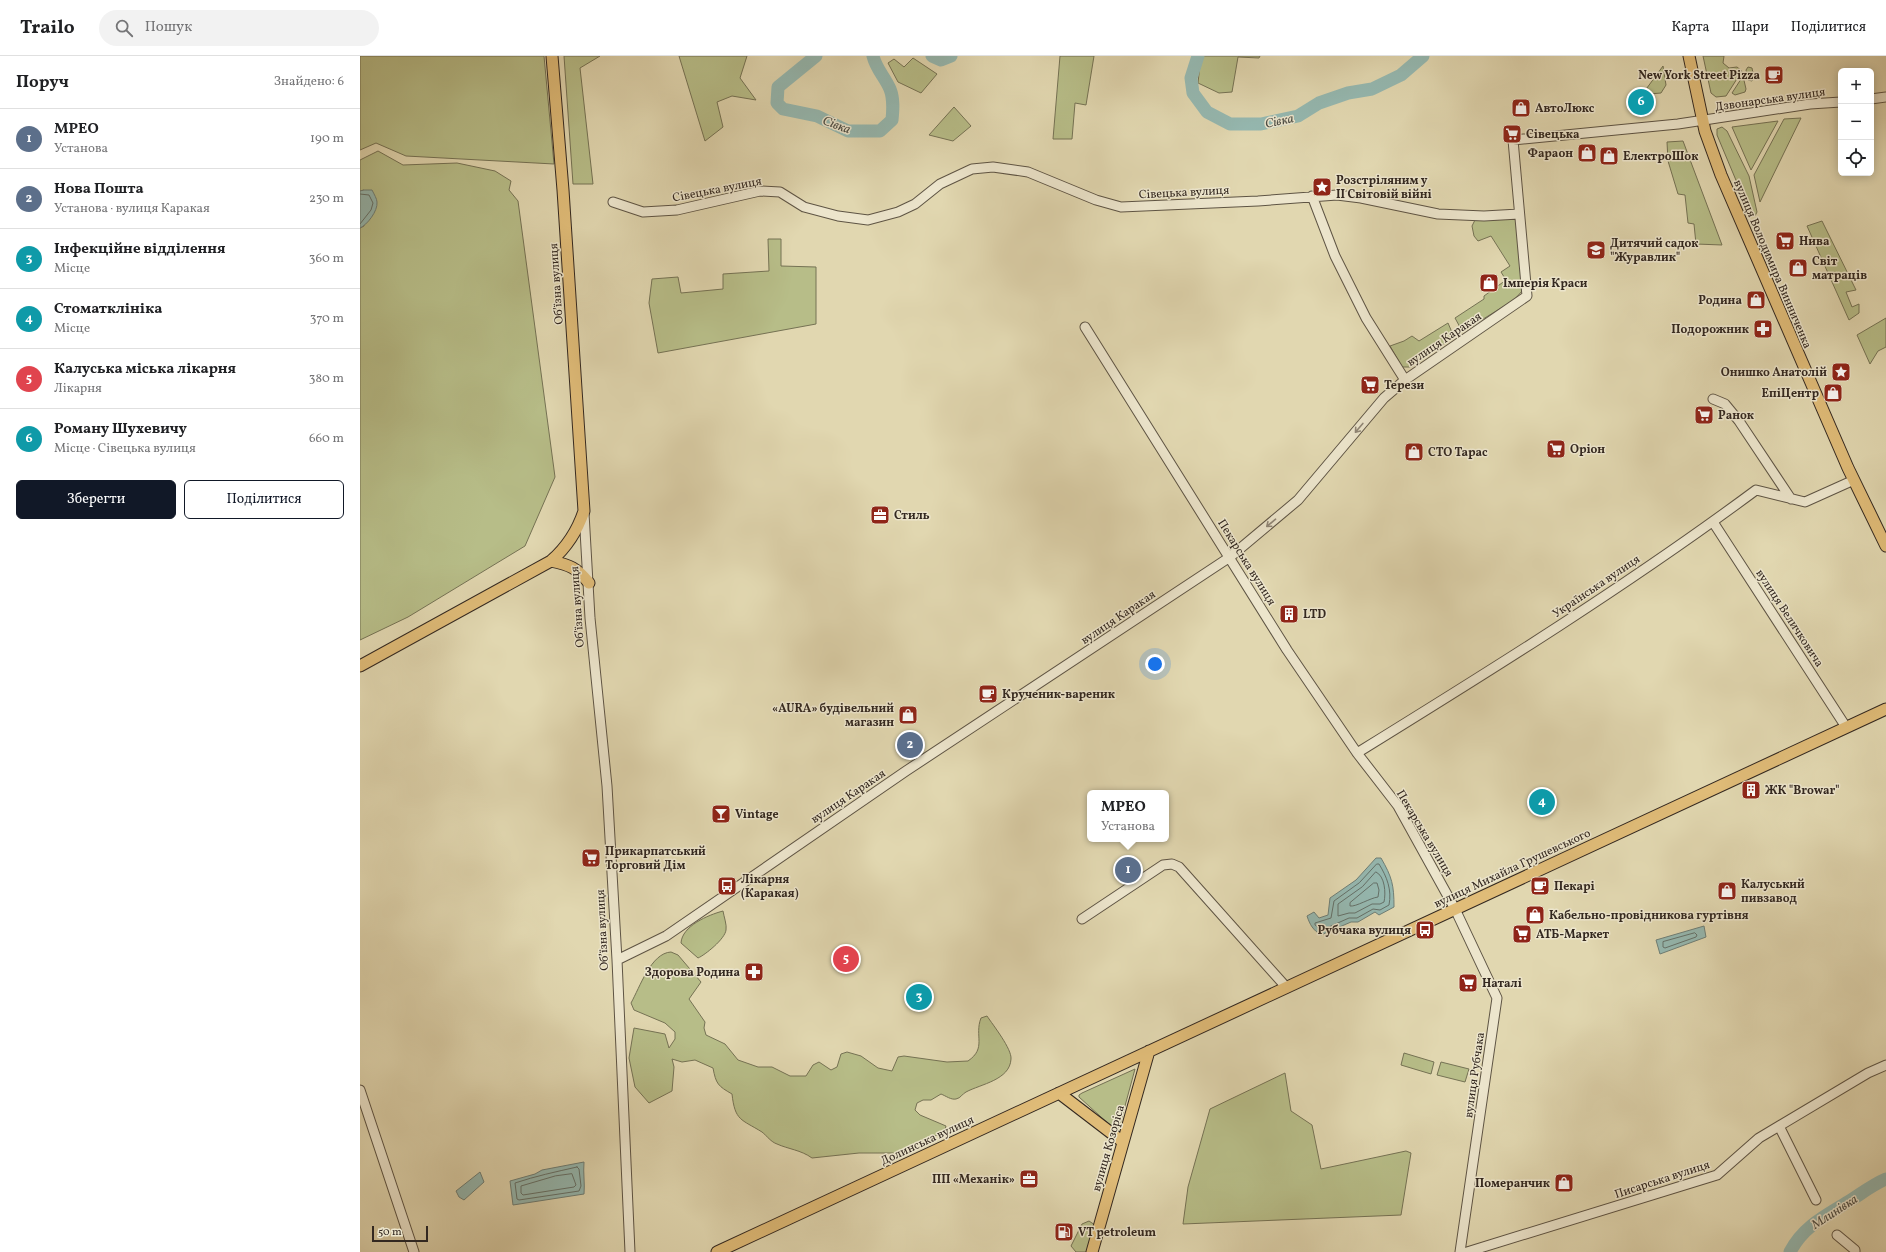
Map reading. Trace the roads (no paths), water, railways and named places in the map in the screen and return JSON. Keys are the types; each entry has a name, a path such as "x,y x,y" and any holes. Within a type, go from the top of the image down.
{"main road":[{"name":"Обʼїзна вулиця","path":"360,666 551,562 564,549 578,527 584,511 563,190 552,56"},
{"name":"вулиця Володимира Винниченка","path":"1689,56 1703,120 1721,175 1854,480 1886,546"},
{"path":"551,562 571,566 581,572 589,583"},
{"name":"вулиця Михайла Грушевського","path":"1149,1052 1886,709"},
{"name":"Долинська вулиця","path":"717,1252 1149,1052"},
{"name":"вулиця Козоріса","path":"1092,1252 1149,1052"},
{"path":"1059,1093 1123,1142"}],"street":[{"path":"1874,99 1886,97"},
{"name":"Дзвонарська вулиця","path":"1703,120 1838,102"},
{"path":"1519,214 1513,140 1678,124 1703,120"},
{"name":"Сівецька вулиця","path":"613,202 643,212 677,210 760,191 780,192 804,207 838,216 868,220 898,212 915,204 940,184 972,169 993,167 1028,172 1096,200 1121,207 1258,201 1337,195 1361,198 1438,214 1484,216 1519,214"},
{"path":"1312,196 1335,256 1366,318 1406,380"},
{"name":"вулиця Каракая","path":"617,960 672,932 881,788 1230,557 1298,500 1384,398 1406,380 1527,296 1519,214"},
{"name":"Пекарська вулиця","path":"1085,328 1287,650 1357,753 1398,806 1455,909"},
{"path":"1713,399 1725,404 1734,415 1790,499"},
{"name":"Українська вулиця","path":"1357,753 1558,627 1713,522 1756,490 1805,502 1854,480"},
{"name":"Обʼїзна вулиця","path":"584,511 592,631 607,786 617,960 630,1252"},
{"name":"вулиця Величковича","path":"1713,522 1846,727"},
{"path":"1082,918 1163,865 1172,864 1179,867 1286,988"},
{"name":"вулиця Рубчака","path":"1455,909 1497,998 1460,1252"},
{"name":"Писарська вулиця","path":"1467,1252 1717,1175 1759,1138 1868,1073 1886,1065"},
{"path":"360,1090 414,1252"},
{"path":"1779,1126 1816,1200"},
{"path":"1838,1235 1855,1250 1855,1252"}],"water":[{"path":"372,190 377,206 372,217 360,228 360,191"},
{"path":"1376,858 1381,858 1390,876 1394,893 1394,907 1379,915 1375,912 1358,922 1351,922 1321,935 1318,933 1312,927 1307,916 1314,912 1319,918 1328,915 1330,898 1356,880"},
{"path":"1704,926 1706,937 1660,954 1656,940"},
{"path":"584,1162 584,1194 513,1205 510,1181 535,1174 542,1170"},
{"path":"480,1172 484,1182 464,1200 459,1197 456,1191"}],"waterway":[{"name":"Сівка","path":"816,56 778,87 777,103 783,109 817,116 848,131 880,131 892,120 893,101 890,89 876,65 873,56"},
{"name":"Сівка","path":"932,56 941,60 951,56"},
{"name":"Сівка","path":"1198,56 1191,78 1193,93 1207,112 1230,124 1261,124 1298,116 1319,103 1348,93 1372,89 1401,75 1423,56"},
{"name":"Млинівка","path":"1790,1252 1795,1243 1816,1222 1886,1179"}],"place":[{"name":"New York Street Pizza","path":"1774,75"},
{"name":"Роману Шухевичу","path":"1641,102"},
{"name":"АвтоЛюкс","path":"1521,108"},
{"name":"Сівецька","path":"1512,134"},
{"name":"Фараон","path":"1587,153"},
{"name":"ЕлектроШок","path":"1609,156"},
{"name":"Розстріляним у II Світовій війні","path":"1322,187"},
{"name":"Нива","path":"1785,241"},
{"name":"Дитячий садок \"Журавлик\"","path":"1596,250"},
{"name":"Світ матраців","path":"1798,268"},
{"name":"Імперія Краси","path":"1489,283"},
{"name":"Родина","path":"1756,300"},
{"name":"Подорожник","path":"1763,329"},
{"name":"Онишко Анатолій","path":"1841,372"},
{"name":"Терези","path":"1370,385"},
{"name":"ЕпіЦентр","path":"1833,393"},
{"name":"Ранок","path":"1704,415"},
{"name":"Оріон","path":"1556,449"},
{"name":"СТО Тарас","path":"1414,452"},
{"name":"Стиль","path":"880,515"},
{"name":"LTD","path":"1289,614"},
{"name":"Крученик-вареник","path":"988,694"},
{"name":"«AURA» будівельний магазин","path":"908,715"},
{"name":"Нова Пошта","path":"910,745"},
{"name":"ЖК \"Browar\"","path":"1751,790"},
{"name":"Стоматклініка","path":"1542,802"},
{"name":"Vintage","path":"721,814"},
{"name":"Прикарпатський Торговий Дім","path":"591,858"},
{"name":"МРЕО","path":"1128,870"},
{"name":"Лікарня (Каракая)","path":"727,886"},
{"name":"Пекарі","path":"1540,886"},
{"name":"Калуський пивзавод","path":"1727,891"},
{"name":"Кабельно-провідникова гуртівня","path":"1535,915"},
{"name":"Рубчака вулиця","path":"1425,930"},
{"name":"АТБ-Маркет","path":"1522,934"},
{"name":"Калуська міська лікарня","path":"846,959"},
{"name":"Здорова Родина","path":"754,972"},
{"name":"Наталі","path":"1468,983"},
{"name":"Інфекційне відділення","path":"919,997"},
{"name":"ПП «Механік»","path":"1029,1179"},
{"name":"Померанчик","path":"1564,1183"},
{"name":"VT petroleum","path":"1064,1232"}]}
